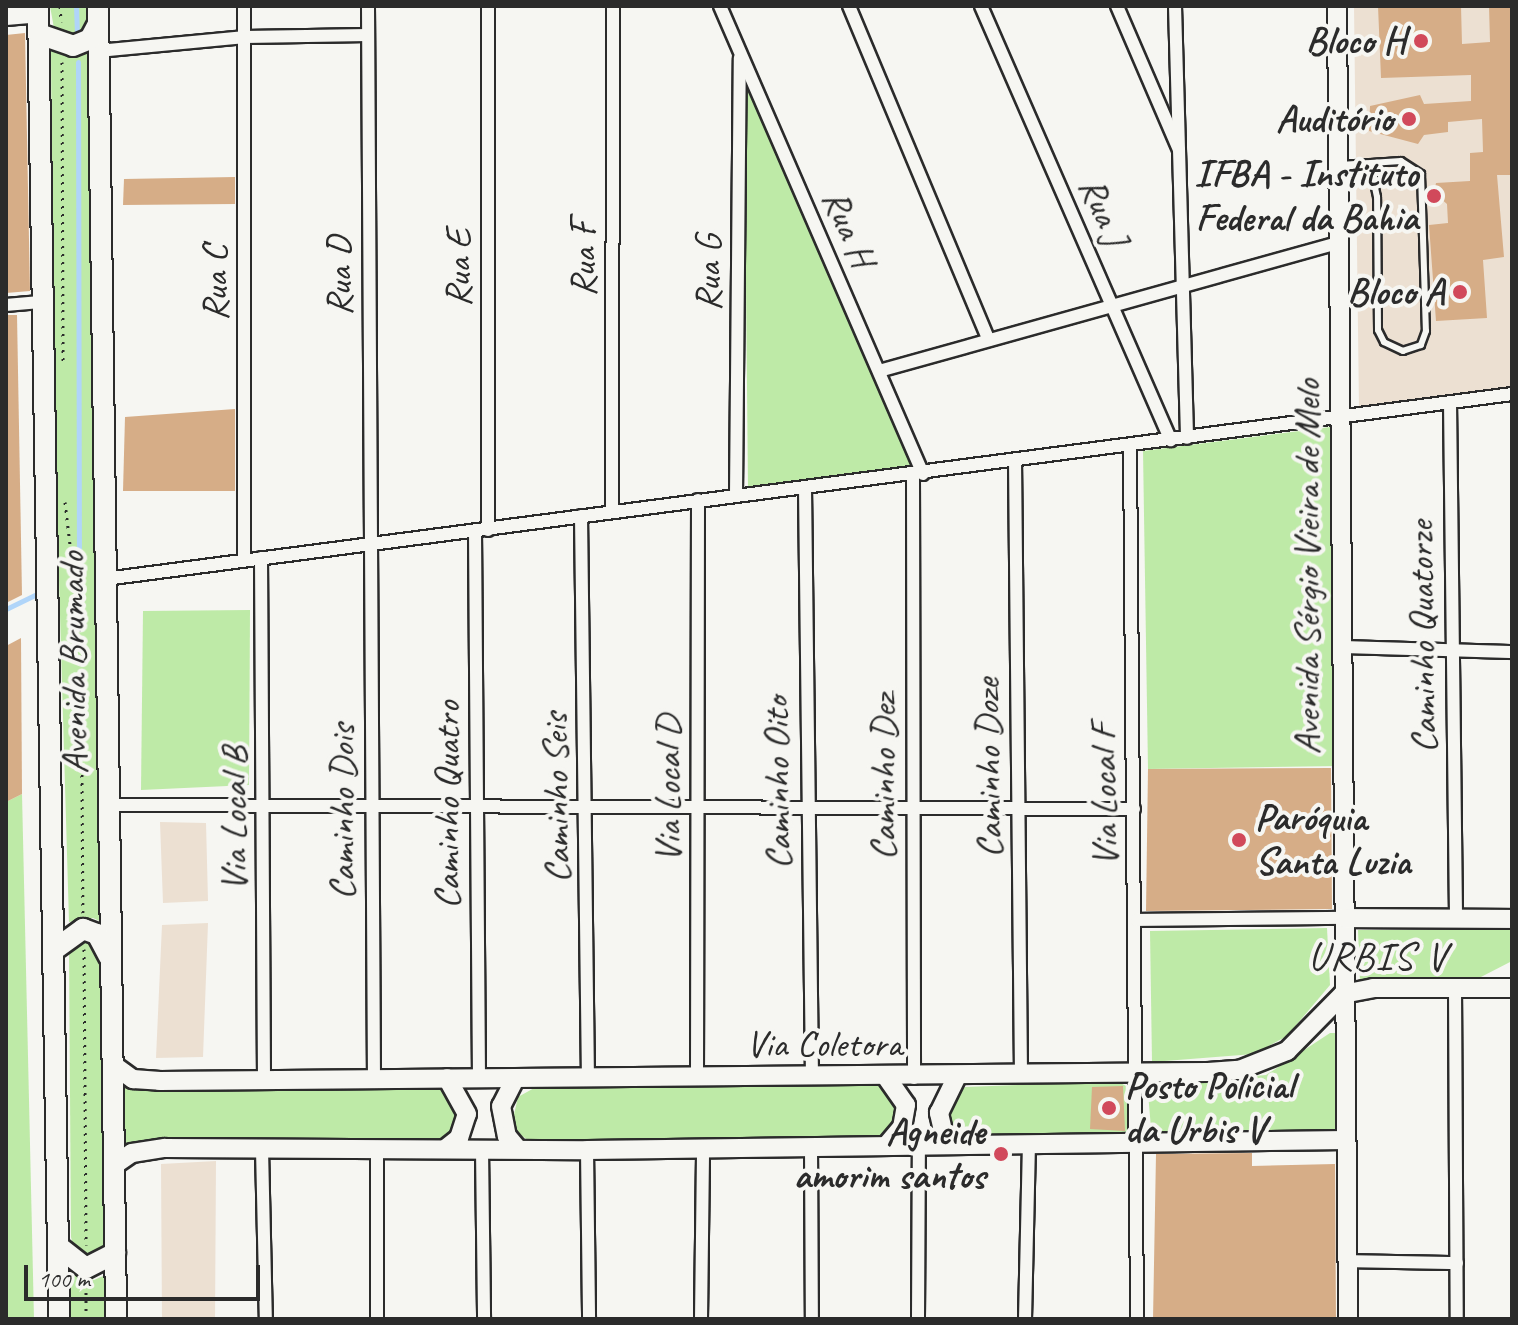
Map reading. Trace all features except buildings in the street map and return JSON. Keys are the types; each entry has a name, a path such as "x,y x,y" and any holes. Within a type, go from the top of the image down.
{"main road":[{"path":"38,18 62,47 86,42 98,15"},
{"name":"Avenida Brumado","path":"98,15 116,1319"},
{"name":"Avenida Brumado","path":"38,18 40,302 59,1319"},
{"path":"54,950 83,929 97,934 110,960"},
{"path":"59,1247 86,1268 115,1253"}],"street":[{"name":"Rua C","path":"244,6 244,560"},
{"name":"Rua D","path":"368,6 370,545"},
{"name":"Rua E","path":"482,531 488,6"},
{"name":"Rua F","path":"612,512 613,6"},
{"name":"Rua H","path":"720,6 879,371 918,475"},
{"path":"849,6 989,340"},
{"name":"Rua J","path":"981,6 1171,440"},
{"path":"1117,6 1182,156"},
{"path":"1175,6 1182,156 1178,284 1187,438"},
{"name":"Avenida Sérgio Vieira de Melo","path":"1337,6 1348,1319"},
{"path":"6,16 38,18"},
{"path":"98,51 245,37 368,35"},
{"name":"Rua G","path":"736,495 740,51"},
{"path":"879,371 1113,306 1178,284 1340,242"},
{"path":"6,305 40,302"},
{"path":"105,579 736,495 918,475 1512,394"},
{"name":"Caminho Quatorze","path":"1450,402 1456,918"},
{"name":"Via Local F","path":"1130,445 1137,920 1137,1319"},
{"name":"Caminho Doze","path":"1015,460 1021,1076"},
{"name":"Caminho Dez","path":"914,1078 913,809 918,475"},
{"name":"Caminho Oito","path":"805,488 812,1077"},
{"name":"Via Local D","path":"697,1078 698,500"},
{"name":"Caminho Seis","path":"581,516 588,1079"},
{"name":"Caminho Quatro","path":"479,1078 477,811 482,531"},
{"name":"Caminho Dois","path":"370,545 374,1079"},
{"name":"Via Local B","path":"261,558 264,1080"},
{"path":"1341,647 1512,652"},
{"path":"109,805 477,811 1134,809"},
{"path":"1137,920 1512,919"},
{"path":"1484,988 1512,973"},
{"path":"1455,988 1457,1319"},
{"path":"1343,994 1512,988"},
{"name":"Via Coletora","path":"112,1064 146,1080 956,1078 1239,1070 1287,1051 1343,994"},
{"path":"445,1149 459,1138 467,1114 459,1090 447,1078"},
{"path":"887,1078 906,1105 902,1127 887,1145"},
{"path":"956,1078 939,1113 944,1135 956,1144"},
{"path":"515,1079 501,1106 507,1136 517,1148"},
{"path":"116,1164 132,1153 165,1148 587,1150 1346,1140"},
{"path":"1025,1319 1029,1144"},
{"path":"918,1319 919,1145"},
{"path":"811,1147 812,1319"},
{"path":"701,1319 703,1148"},
{"path":"262,1149 266,1319"},
{"path":"482,1149 484,1319"},
{"path":"587,1150 589,1319"},
{"path":"377,1151 377,1319"},
{"path":"1348,1261 1457,1263"}],"lane":[{"path":"1339,165 1401,161 1421,174 1426,331 1421,345 1403,351 1384,342 1378,330 1377,197 1370,164"}],"path":[{"path":"60,6 63,369"},
{"path":"65,491 81,639 86,1319"}],"shaded area":[{"name":"IFBA - Instituto Federal da Bahia","path":"1354,6 1512,6 1512,387 1359,409"},
{"path":"160,822 206,823 208,901 163,903"},
{"path":"208,923 203,1057 156,1058 162,925"},
{"path":"216,1161 215,1319 162,1319 161,1164"}],"green space":[{"path":"50,6 95,6 83,38 55,34"},
{"path":"96,46 106,924 93,918 69,922 53,375 51,49 80,56"},
{"path":"744,75 917,470 748,490"},
{"path":"1338,426 1338,766 1148,769 1143,451"},
{"path":"250,610 249,785 141,790 143,611"},
{"path":"22,794 34,1319 6,1319 6,802"},
{"path":"1327,928 1330,985 1287,1036 1254,1054 1152,1062 1150,931"},
{"path":"1358,930 1512,930 1512,961 1479,978 1360,982"},
{"path":"93,938 100,953 107,1038 111,1243 96,1258 74,1250 71,1237 69,949 74,941"},
{"path":"1330,1033 1339,1033 1338,1132 1160,1136 1151,1128 1148,1093 1155,1084 1266,1075"},
{"path":"124,1077 443,1086 460,1121 445,1142 125,1155"},
{"path":"1117,1081 1133,1090 1129,1137 961,1136 949,1121 955,1097 965,1087"},
{"path":"879,1084 898,1100 899,1123 878,1140 528,1140 516,1132 513,1119 518,1097 536,1087"},
{"path":"71,1270 94,1280 112,1272 112,1319 71,1319"}],"waterway":[{"path":"76,6 77,33"},
{"path":"78,62 79,574"},
{"path":"6,609 35,595"}],"place":[{"name":"Bloco H","path":"1421,41"},
{"name":"Auditório","path":"1409,119"},
{"name":"IFBA - Instituto Federal da Bahia","path":"1434,196"},
{"name":"Bloco A","path":"1460,292"},
{"name":"Paróquia Santa Luzia","path":"1239,840"},
{"name":"Posto Policial da Urbis V","path":"1109,1108"},
{"name":"Agneide amorim santos","path":"1001,1154"}],"district":[{"name":"URBIS V","path":"1378,956"}]}
